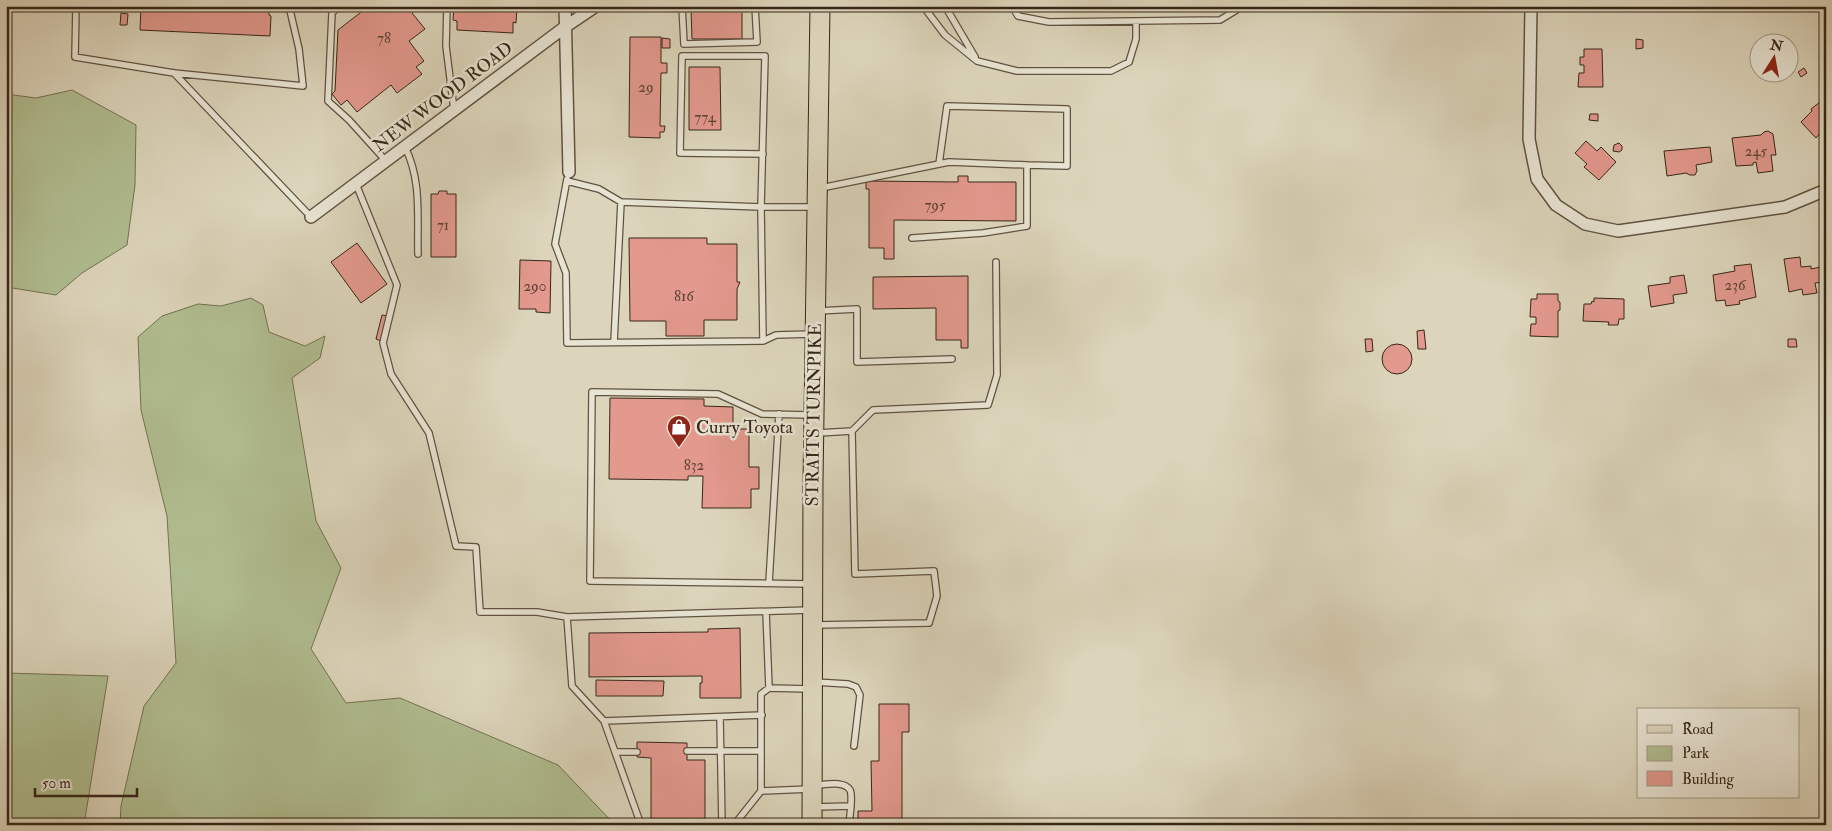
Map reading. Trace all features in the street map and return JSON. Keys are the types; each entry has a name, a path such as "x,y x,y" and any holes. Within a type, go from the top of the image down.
{"main road":[{"name":"STRAITS TURNPIKE","path":"812,802 812,584 820,6"}],"street":[{"path":"565,6 568,176"},
{"name":"NEW WOOD ROAD","path":"311,217 566,26 596,6"},
{"path":"1531,6 1530,139 1537,179 1556,205 1585,224 1618,231 1785,207 1826,190"}],"lane":[{"path":"76,6 76,57 174,73 302,86 299,49 289,6"},
{"path":"339,6 332,13 328,101 350,120 386,161"},
{"path":"447,6 446,46 454,110"},
{"path":"682,6 684,44 757,42 755,6"},
{"path":"923,6 945,35 977,61 1017,71 1111,71 1129,62 1136,39 1136,22"},
{"path":"945,6 977,61"},
{"path":"1012,6 1018,16 1049,22 1220,20 1243,6"},
{"path":"763,154 680,153 682,56 765,56 763,154 761,207 763,341"},
{"path":"174,73 311,217"},
{"path":"815,334 776,335 763,341 567,343 566,273 555,244 568,176 599,189 621,202 761,207 817,198 949,162 1067,166 1067,109 948,106 939,164"},
{"path":"405,147 413,163 417,181 418,254"},
{"path":"912,238 983,233 1027,226 1027,165"},
{"path":"356,184 397,285 383,343 391,374 430,433 456,546 476,548 480,612 537,612 567,617 766,612 812,617 929,623 936,596 934,570 856,574 852,431 873,410 988,405 997,376 996,262"},
{"path":"614,342 621,202"},
{"path":"815,311 857,309 857,362 952,359"},
{"path":"812,584 590,581 592,392 718,394 762,414 779,414 814,424 852,431"},
{"path":"769,583 779,414"},
{"path":"766,612 770,688"},
{"path":"567,617 572,686 604,721 641,825"},
{"path":"734,825 761,791 761,694 770,688 848,684 856,686 860,695 854,746"},
{"path":"604,721 762,715"},
{"path":"720,717 722,825"},
{"path":"687,751 761,751"},
{"path":"615,752 637,752"},
{"path":"812,802 841,784 848,787 851,792 849,825"},
{"path":"761,791 812,802 851,806"}],"green space":[{"path":"72,90 136,125 135,185 127,245 82,273 56,295 6,287 6,94 36,98"},
{"path":"251,298 263,305 269,332 305,346 325,336 320,358 292,378 316,521 341,568 311,649 346,703 400,698 558,765 615,825 120,825 121,806 144,706 176,663 167,516 141,410 138,337 162,316 198,304 221,306"},
{"path":"6,673 108,676 84,825 6,825"}],"building":[{"path":"141,6 269,6 269,15 271,16 270,36 140,30"},
{"path":"369,6 421,6 412,13 425,29 409,41 424,61 416,67 422,74 397,93 391,85 357,112 347,100 341,105 332,94 335,91 338,30"},
{"path":"454,6 517,6 516,23 513,22 513,33 457,30 457,21 453,20"},
{"path":"691,9 742,10 742,39 692,39"},
{"path":"121,13 128,14 127,25 120,25"},
{"path":"630,37 661,37 661,63 667,63 667,73 661,73 660,126 665,126 664,132 660,132 660,138 629,137"},
{"path":"662,38 670,39 670,48 662,48"},
{"path":"1636,39 1643,40 1643,48 1636,49"},
{"path":"1584,49 1602,49 1603,87 1578,87 1579,73 1584,73 1584,65 1580,65 1580,57 1584,57"},
{"path":"689,67 720,67 721,130 689,130"},
{"path":"1804,68 1807,73 1801,77 1800,71"},
{"path":"1824,99 1826,127 1816,138 1801,122 1812,111 1811,109"},
{"path":"1590,114 1598,114 1598,121 1589,120"},
{"path":"1768,131 1773,134 1776,155 1771,155 1773,171 1758,173 1756,162 1753,165 1736,166 1732,138 1761,135"},
{"path":"1586,141 1597,151 1601,147 1616,162 1599,180 1584,167 1587,164 1575,153"},
{"path":"1619,143 1622,146 1622,150 1619,152 1613,151 1614,145"},
{"path":"1710,147 1712,162 1696,165 1697,171 1695,175 1686,173 1667,176 1664,151"},
{"path":"958,176 968,176 968,182 1016,182 1016,221 894,220 894,259 884,259 884,248 869,248 869,189 866,189 866,181 958,182"},
{"path":"439,191 447,191 447,194 456,194 456,257 431,257 431,194 438,194"},
{"path":"629,238 707,238 707,244 737,244 737,282 740,282 737,289 737,320 704,320 704,336 666,336 666,321 630,321"},
{"path":"357,243 387,284 361,303 331,262"},
{"path":"1800,257 1801,267 1811,266 1811,269 1821,267 1824,282 1815,283 1817,293 1803,295 1802,289 1789,292 1784,259"},
{"path":"520,260 551,261 550,313 536,312 536,309 519,309"},
{"path":"1751,264 1756,297 1739,301 1740,304 1726,306 1725,300 1716,301 1713,275 1735,271 1734,266"},
{"path":"1684,275 1687,293 1673,295 1674,303 1651,307 1648,286 1670,283 1670,277"},
{"path":"968,276 968,348 961,348 961,340 936,340 936,308 873,309 873,277"},
{"path":"1537,294 1558,294 1560,310 1558,311 1558,337 1530,336 1531,324 1536,324 1536,317 1530,317 1531,299 1537,299"},
{"path":"1594,298 1624,299 1624,319 1619,319 1618,325 1608,325 1609,322 1583,321 1584,304 1591,304 1592,301 1594,302"},
{"path":"382,315 387,316 381,341 376,339"},
{"path":"1424,330 1426,349 1418,349 1417,331"},
{"path":"1365,339 1372,339 1373,351 1366,352"},
{"path":"1788,339 1796,339 1797,347 1788,347"},
{"path":"1397,344 1408,348 1412,359 1408,370 1397,374 1386,370 1382,359 1386,348"},
{"name":"Curry Toyota","path":"610,398 704,399 704,406 733,407 733,429 749,429 749,467 759,467 759,489 751,489 751,508 702,508 703,476 688,476 688,480 609,479"},
{"path":"740,628 741,698 700,698 702,676 589,677 589,633 708,632 708,629"},
{"path":"596,680 664,681 663,696 596,696"},
{"path":"879,704 909,704 909,732 902,732 902,825 858,825 858,811 872,811 871,761 879,761"},
{"path":"637,742 687,743 687,760 705,760 705,819 651,819 651,758 637,757"}],"place":[{"name":"Curry Toyota","path":"679,448"}]}
